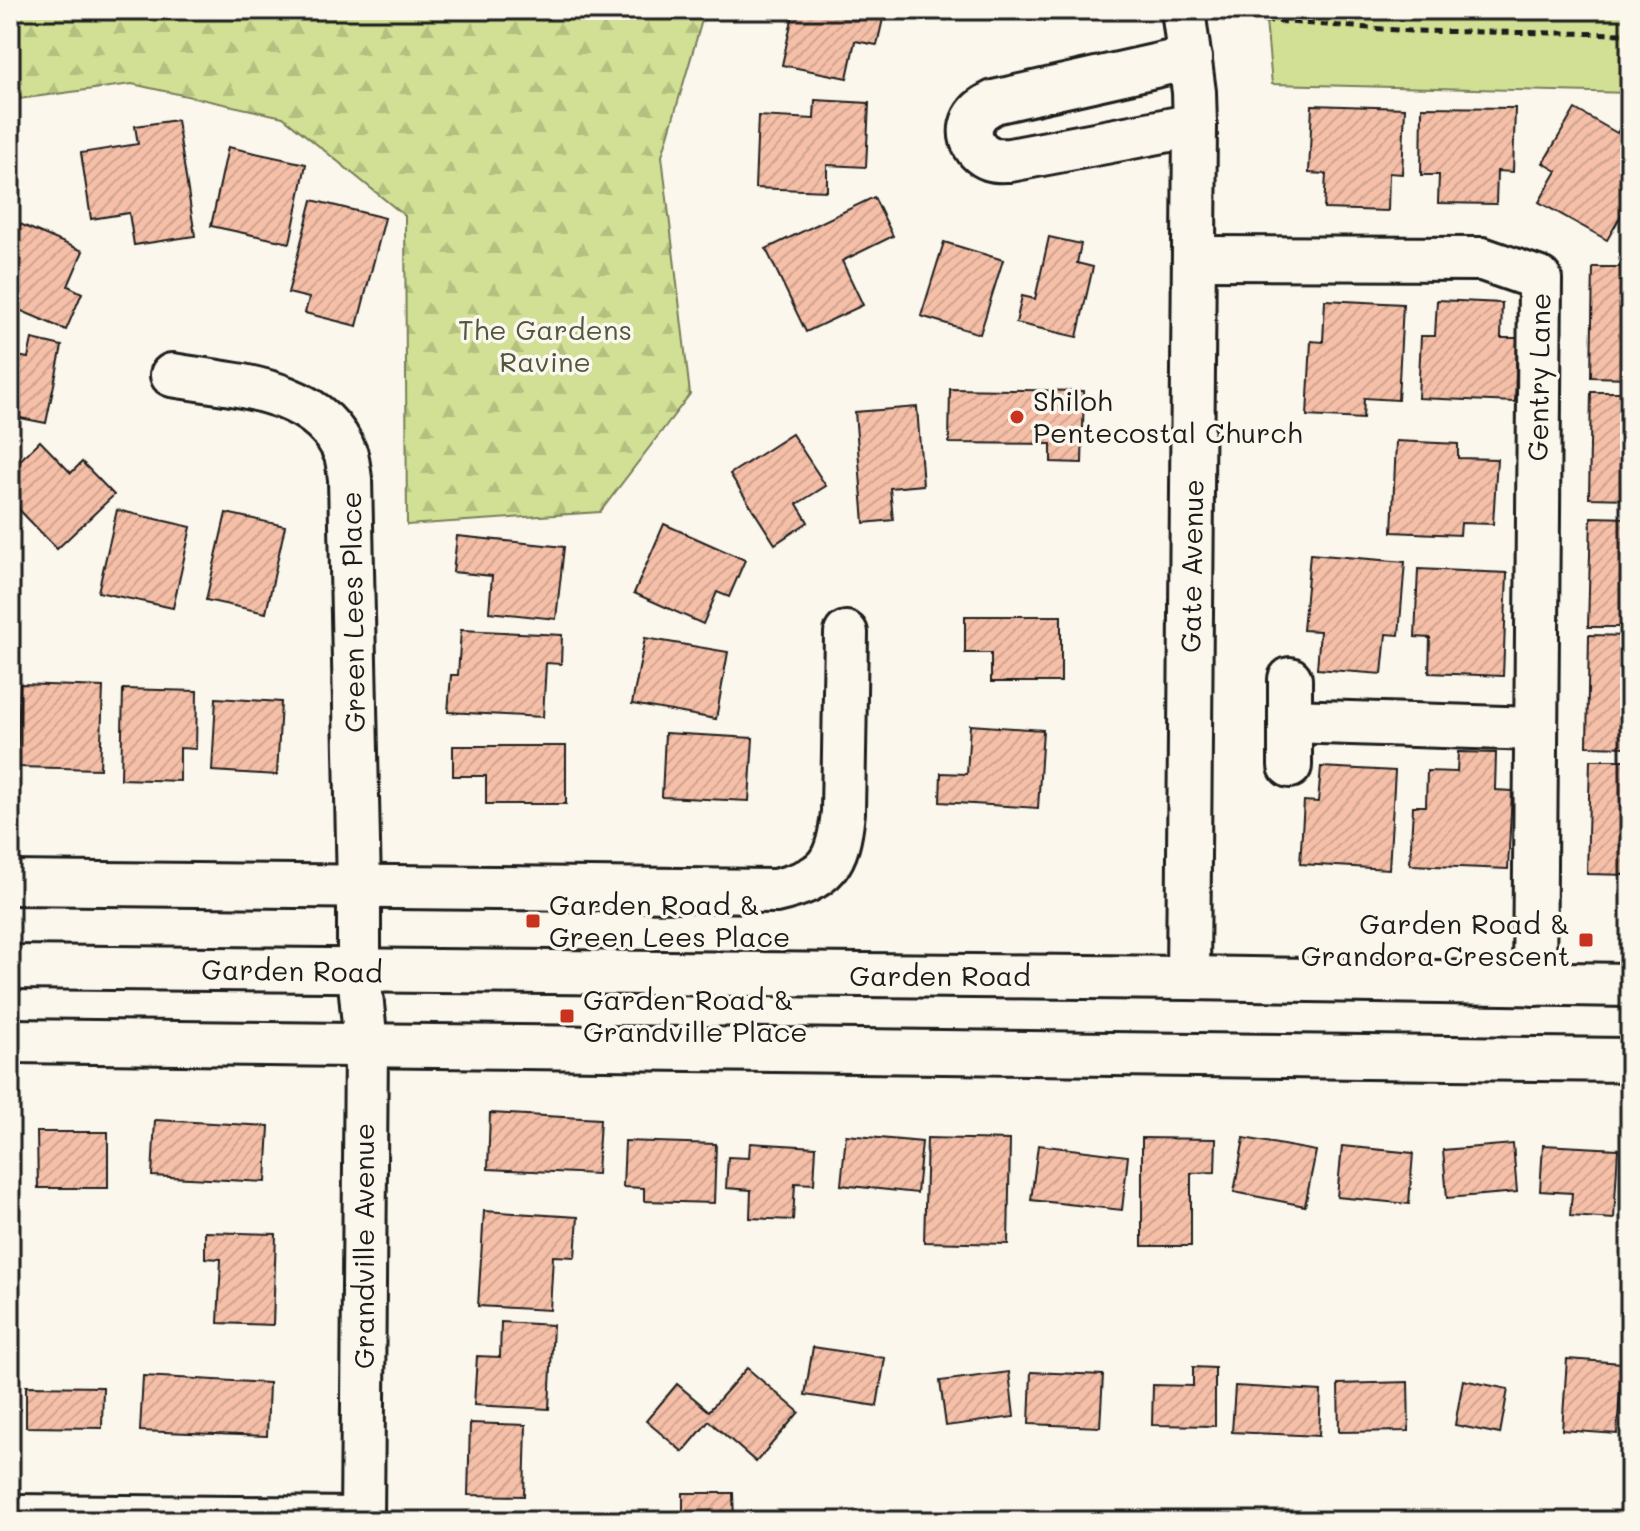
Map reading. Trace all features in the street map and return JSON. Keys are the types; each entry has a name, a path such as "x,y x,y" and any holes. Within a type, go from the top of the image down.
{"street":[{"path":"1186,29 994,102 979,111 971,126 970,138 979,153 993,160 1010,160 1195,125"},
{"name":"Gate Avenue","path":"1186,29 1195,125 1188,978"},
{"name":"Gentry Lane","path":"1195,258 1482,259 1540,279 1534,984"},
{"name":"Green Lees Place","path":"172,375 269,392 291,399 325,423 346,455 350,479 359,972"},
{"path":"10,883 775,891 796,886 815,878 831,862 840,840 846,633"},
{"path":"1290,679 1290,766"},
{"path":"1290,721 1536,729"},
{"name":"Garden Road","path":"10,967 1630,985"},
{"name":"Grandville Avenue","path":"359,972 366,1046 362,1520"},
{"path":"10,1041 1630,1060"},
{"path":"10,1516 362,1520"}],"path":[{"path":"1186,29 1259,20 1411,31 1630,34"}],"green space":[{"name":"The Gardens Ravine","path":"10,10 705,10 662,156 690,394 600,512 407,525 405,216 283,117 132,84 10,100"},
{"path":"1265,10 1630,10 1630,93 1272,84"}],"building":[{"path":"794,10 885,10 877,45 855,41 847,78 782,65"},
{"path":"928,10 952,10 946,20"},
{"path":"1041,10 1072,10 1045,21"},
{"path":"815,100 869,103 866,167 827,165 827,191 755,188 758,116 814,119"},
{"path":"1312,105 1405,108 1402,174 1389,173 1388,211 1324,209 1326,174 1309,173"},
{"path":"1422,107 1515,108 1513,172 1497,171 1496,204 1438,203 1439,175 1421,175"},
{"path":"1575,109 1617,133 1627,117 1630,119 1630,200 1607,240 1539,202 1557,171 1543,163"},
{"path":"177,120 195,236 134,245 129,213 91,219 81,153 138,144 135,126"},
{"path":"228,147 306,164 290,243 211,226"},
{"path":"874,197 893,236 842,261 863,305 806,332 766,249"},
{"path":"312,200 385,218 357,326 305,313 309,298 288,293"},
{"path":"20,224 83,251 68,286 82,293 66,330 10,306 10,247"},
{"path":"1049,237 1081,244 1077,263 1093,267 1077,337 1016,323 1022,296 1035,299"},
{"path":"944,242 1003,260 980,334 921,316"},
{"path":"1593,267 1630,267 1630,378 1591,377"},
{"path":"1325,300 1403,304 1398,400 1364,398 1363,419 1307,416 1311,341 1323,342"},
{"path":"1437,300 1502,303 1501,338 1517,338 1515,402 1418,398 1421,336 1435,336"},
{"path":"32,339 62,346 46,423 10,416 12,355 28,358"},
{"name":"Shiloh Pentecostal Church","path":"950,389 1084,391 1082,463 1051,462 1051,444 949,443"},
{"path":"1591,392 1630,392 1630,499 1589,498"},
{"path":"917,407 923,485 890,488 893,520 864,523 855,412"},
{"path":"792,434 826,486 797,504 808,522 775,544 730,474"},
{"path":"40,441 71,473 82,462 114,495 57,549 10,500 10,470"},
{"path":"1396,441 1458,444 1458,458 1497,459 1493,524 1461,523 1460,535 1392,532"},
{"path":"117,510 191,527 173,608 98,592"},
{"path":"226,513 285,526 266,613 206,600"},
{"path":"1591,517 1630,518 1630,627 1588,627"},
{"path":"664,524 745,560 729,597 717,592 703,624 634,593"},
{"path":"457,536 564,547 556,619 489,612 492,576 453,572"},
{"path":"1310,554 1405,562 1399,635 1386,634 1382,674 1317,669 1320,631 1303,630"},
{"path":"1418,569 1507,573 1503,676 1429,673 1430,638 1415,637"},
{"path":"965,616 1061,616 1061,682 991,682 991,653 965,653"},
{"path":"461,630 562,635 561,664 546,663 543,717 448,712 451,675 458,675"},
{"path":"1589,635 1630,636 1630,747 1587,746"},
{"path":"645,638 728,652 716,719 632,704"},
{"path":"20,684 103,687 100,769 17,767"},
{"path":"123,689 197,691 196,749 180,748 180,781 121,779"},
{"path":"216,698 281,702 277,775 212,771"},
{"path":"970,725 1043,730 1038,808 940,802 941,773 967,774"},
{"path":"665,733 753,738 749,801 662,797"},
{"path":"453,746 566,746 566,804 486,804 486,776 453,776"},
{"path":"1458,752 1496,753 1495,790 1512,791 1508,869 1410,865 1413,806 1426,806 1427,771 1457,772"},
{"path":"1590,760 1630,760 1630,875 1587,874"},
{"path":"1321,767 1395,771 1389,869 1300,864 1304,801 1318,802"},
{"path":"490,1113 600,1119 597,1174 488,1169"},
{"path":"155,1120 269,1126 266,1182 152,1176"},
{"path":"37,1132 108,1132 108,1188 38,1188"},
{"path":"846,1135 922,1142 917,1193 841,1185"},
{"path":"10,1138 13,1138 11,1188 10,1188"},
{"path":"927,1138 1010,1140 1008,1244 924,1242"},
{"path":"1142,1138 1216,1139 1215,1172 1191,1173 1191,1246 1142,1246"},
{"path":"1244,1138 1316,1151 1305,1206 1234,1192"},
{"path":"625,1141 716,1144 714,1203 644,1201 644,1188 623,1187"},
{"path":"750,1143 816,1147 814,1184 795,1183 793,1220 750,1218 751,1190 726,1188 728,1157 749,1158"},
{"path":"1513,1144 1517,1192 1447,1198 1443,1150"},
{"path":"1038,1145 1128,1156 1122,1210 1031,1200"},
{"path":"1543,1145 1618,1149 1614,1219 1570,1216 1572,1193 1540,1191"},
{"path":"1342,1146 1413,1153 1409,1204 1337,1197"},
{"path":"484,1211 578,1217 575,1257 553,1256 550,1310 478,1306"},
{"path":"205,1232 276,1234 273,1325 218,1323 221,1259 205,1258"},
{"path":"501,1322 553,1325 549,1409 474,1405 477,1356 500,1357"},
{"path":"813,1347 885,1358 877,1406 805,1395"},
{"path":"1567,1359 1622,1363 1617,1434 1562,1430"},
{"path":"1193,1367 1215,1368 1215,1426 1152,1425 1153,1385 1193,1386"},
{"path":"747,1368 799,1412 756,1462 709,1421 683,1452 646,1421 677,1384 709,1411"},
{"path":"1009,1372 1014,1417 946,1426 940,1381"},
{"path":"1031,1372 1103,1375 1100,1427 1029,1424"},
{"path":"143,1376 269,1383 267,1436 140,1431"},
{"path":"1463,1380 1508,1389 1500,1434 1455,1425"},
{"path":"1408,1382 1409,1431 1339,1432 1338,1384"},
{"path":"26,1386 103,1387 102,1428 26,1427"},
{"path":"1235,1386 1321,1391 1319,1436 1232,1432"},
{"path":"470,1423 526,1425 524,1496 468,1495"},
{"path":"683,1493 733,1493 734,1521 683,1521"}],"place":[{"name":"Shiloh Pentecostal Church","path":"1017,417"},
{"name":"Garden Road & Green Lees Place","path":"533,921"},
{"name":"Garden Road & Grandora Crescent","path":"1586,940"},
{"name":"Garden Road & Grandville Place","path":"567,1016"}]}
